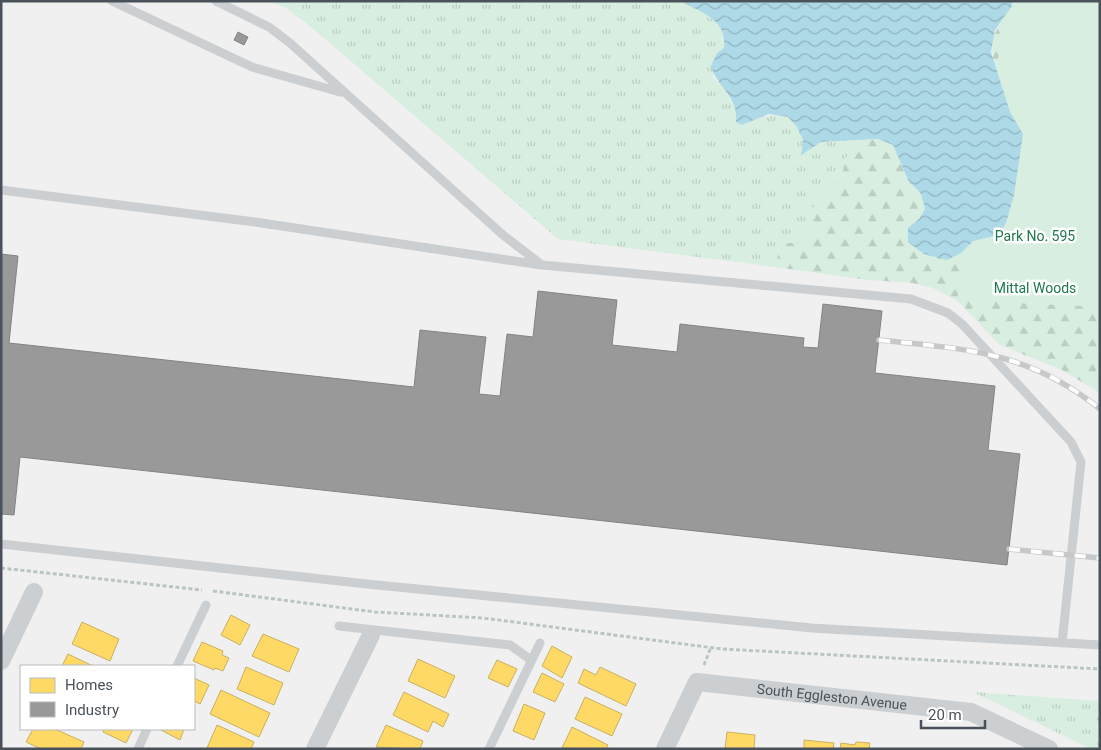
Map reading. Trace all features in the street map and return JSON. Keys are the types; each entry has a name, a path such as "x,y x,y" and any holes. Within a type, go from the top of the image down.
{"street":[{"path":"1,661 34,592"},
{"path":"315,749 371,635"},
{"name":"South Eggleston Avenue","path":"665,749 698,682 971,712 1049,749"}],"lane":[{"path":"112,1 252,67 343,92"},
{"path":"216,1 269,27 503,236 542,265"},
{"path":"1,190 255,222 542,265 911,299 948,313 962,324 1071,442 1081,462 1062,643"},
{"path":"1,544 367,584 812,628 1100,645"},
{"path":"177,665 206,605"},
{"path":"339,626 510,645 532,660"},
{"path":"489,749 540,642"},
{"path":"138,749 147,730"}],"path":[{"path":"1,568 375,612 483,618 722,649 1100,669"}],"green space":[{"path":"270,1 681,1 712,18 722,30 724,48 717,53 713,77 734,105 743,125 769,116 786,117 794,121 803,139 801,154 821,142 851,141 843,170 833,186 813,208 812,235 778,255 775,267 558,239 310,26 286,8"},
{"name":"Park No. 595","path":"1008,1 1100,1 1100,307 957,300"},
{"name":"Mittal Woods","path":"1100,1 1100,393 1062,370 1000,345 957,300 933,288 912,283 868,280 775,267 778,255 787,243 799,243 811,235 813,208 833,186 843,170 851,141 878,139 893,145 908,180 921,194 925,209 919,219 908,228 908,242 997,72 993,52 994,37 1012,6"},
{"path":"973,692 1100,701 1100,749 1091,749"}],"water":[{"path":"681,1 1012,1 1012,6 995,30 991,52 1010,112 1023,134 1014,195 1006,223 998,235 973,241 961,253 947,260 924,254 908,242 908,228 919,219 925,209 921,194 908,180 893,145 878,139 821,142 801,155 803,140 797,127 788,117 769,114 742,125 736,122 736,113 731,99 718,81 711,66 717,53 724,48 722,30 712,18"}],"building: Homes":[{"path":"231,615 250,625 240,645 221,635"},
{"path":"82,622 119,639 110,661 72,644"},
{"path":"263,634 299,649 289,672 252,656"},
{"path":"202,642 223,651 222,655 229,658 223,671 215,668 214,670 193,661"},
{"path":"552,646 572,657 562,678 542,666"},
{"path":"68,654 91,665 62,665"},
{"path":"418,659 455,676 445,698 408,681"},
{"path":"497,660 517,669 508,687 488,678"},
{"path":"246,667 283,683 274,705 237,689"},
{"path":"600,667 636,684 626,706 578,683 584,669 596,675"},
{"path":"542,673 564,684 555,702 533,692"},
{"path":"195,678 209,685 200,704 195,702"},
{"path":"221,690 270,713 259,737 210,714"},
{"path":"404,692 449,714 443,727 433,721 428,732 393,715"},
{"path":"585,697 622,714 612,736 575,719"},
{"path":"524,704 545,713 534,740 513,731"},
{"path":"217,725 254,742 251,749 207,748"},
{"path":"386,725 423,741 420,749 376,747"},
{"path":"572,727 608,745 606,749 562,748"},
{"path":"32,730 57,730 84,742 81,749 41,749 26,742"},
{"path":"104,730 132,730 126,743 103,732"},
{"path":"161,730 184,730 180,740"},
{"path":"727,732 755,735 754,749 725,749"},
{"path":"804,740 834,743 833,749 804,749"},
{"path":"856,742 870,743 869,749 840,749 841,743 855,745"}],"building: Industry":[{"path":"238,32 248,37 244,45 234,40"},
{"path":"1,254 18,256 9,343 414,387 420,330 486,337 479,394 500,396 507,334 533,337 538,291 617,300 612,345 677,352 680,324 804,338 803,347 818,348 823,304 882,311 875,373 995,386 988,450 1020,454 1007,565 20,457 14,515 1,514"}],"railway":[{"path":"879,340 968,350 1021,364 1047,375 1100,409"},
{"path":"1009,549 1100,558"}]}
